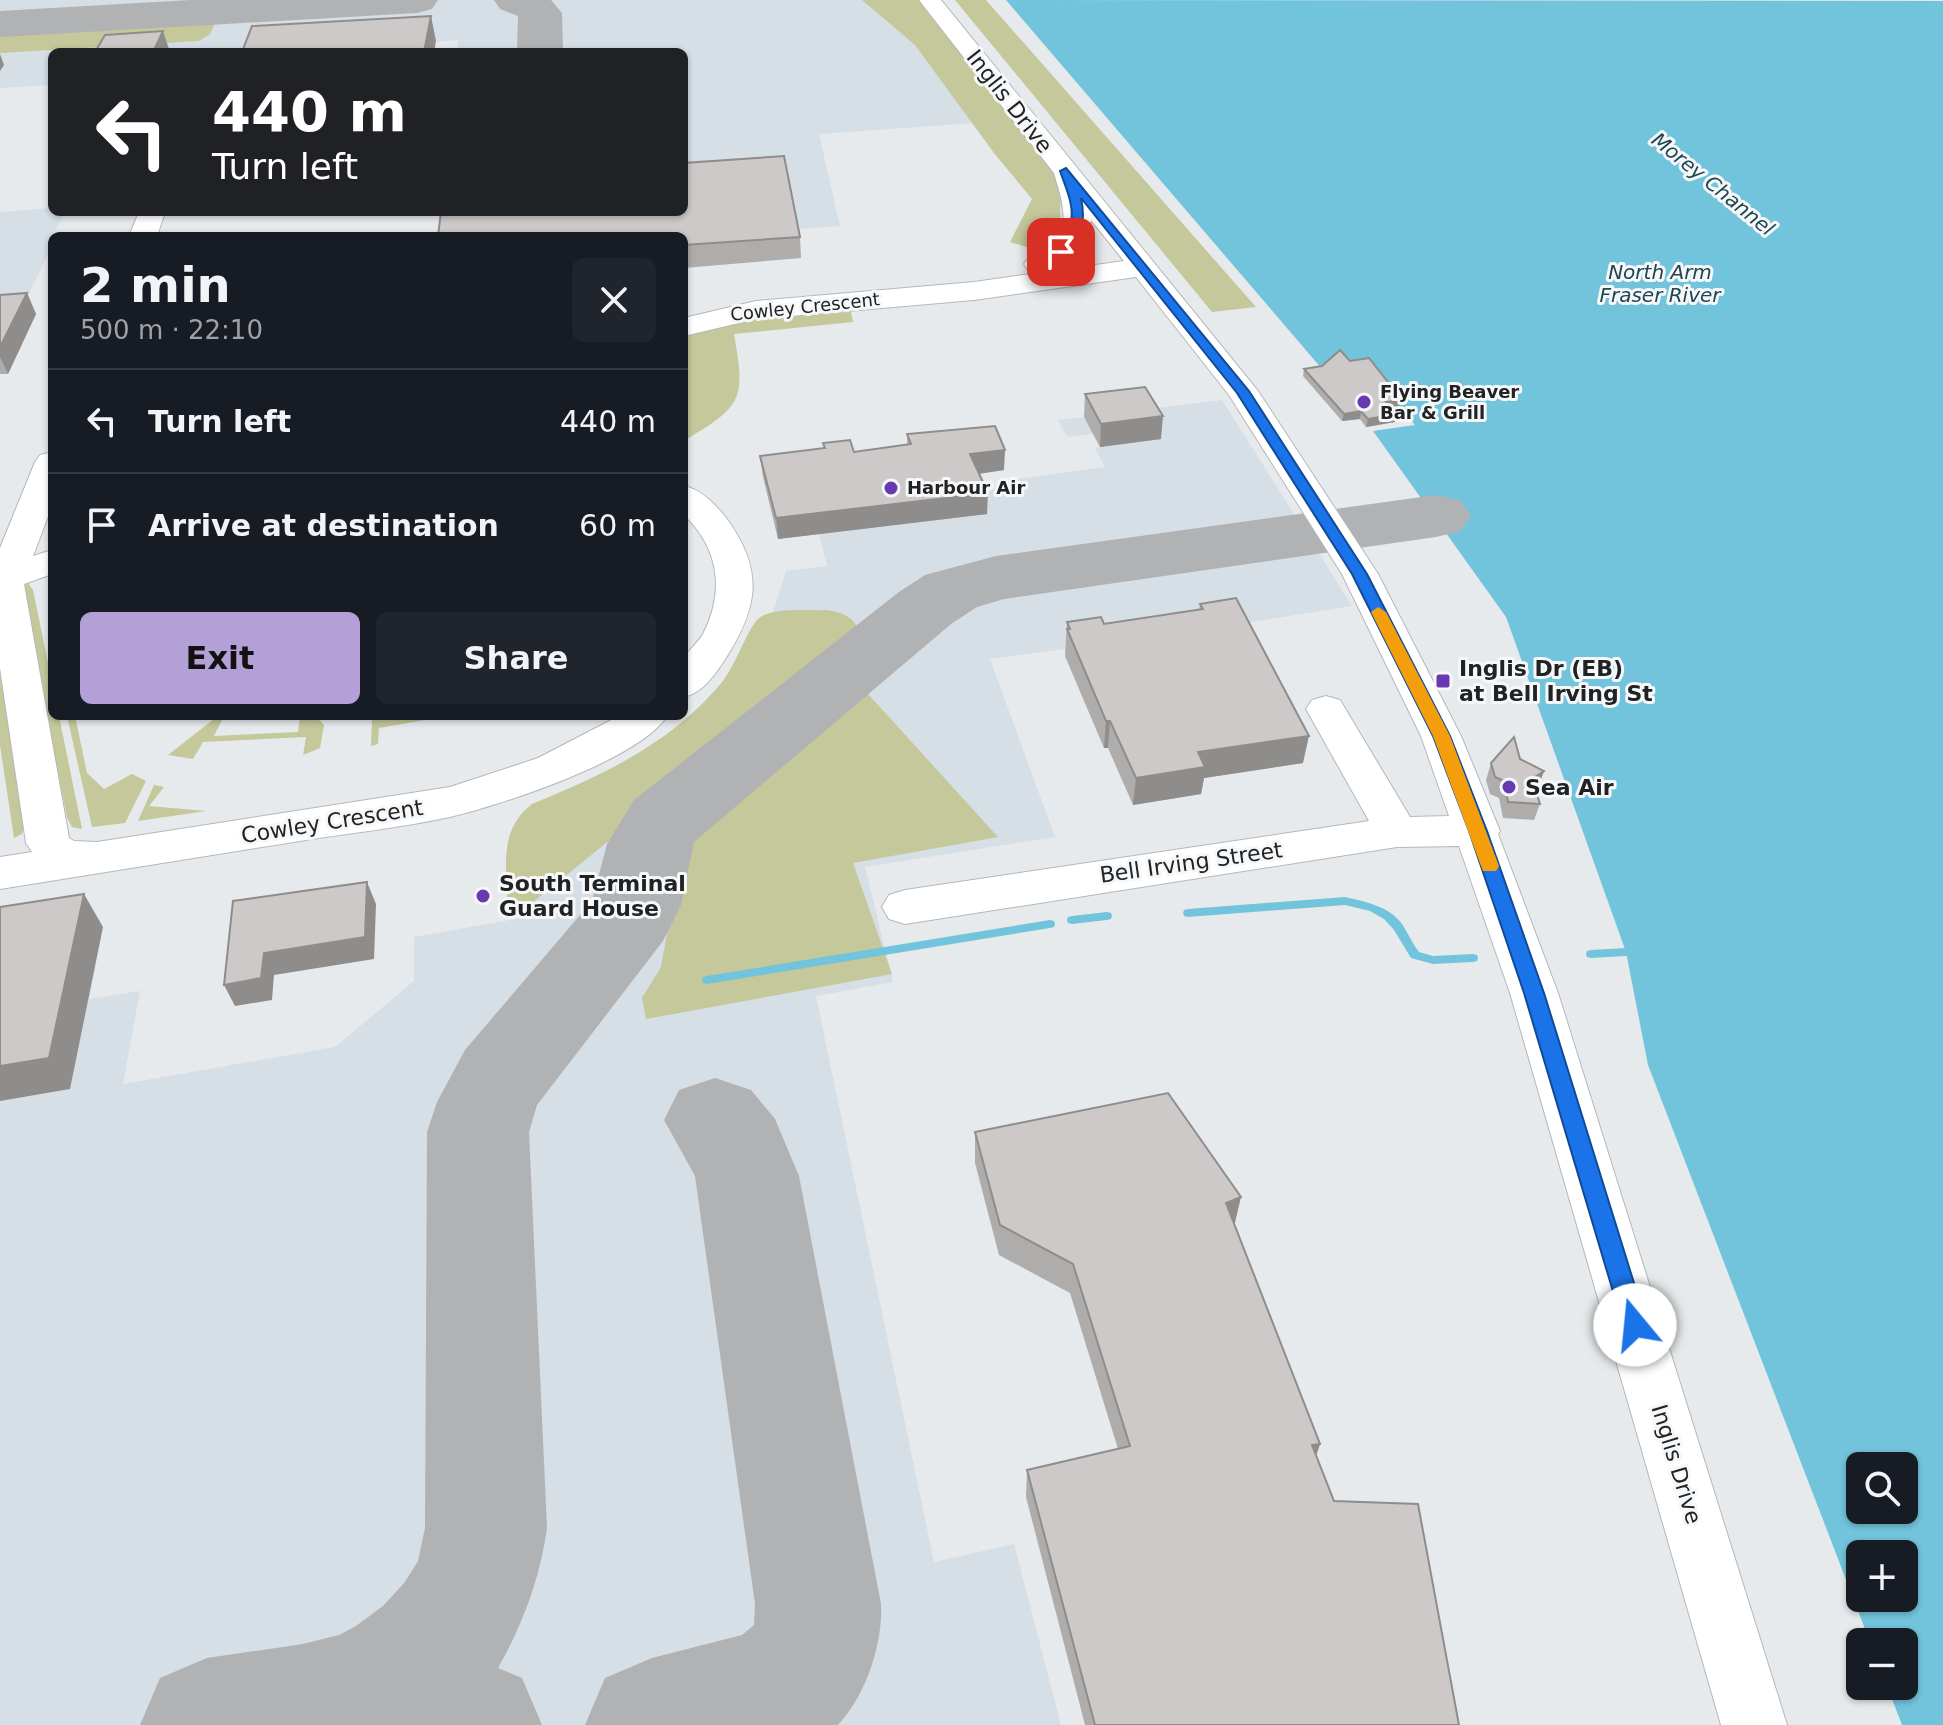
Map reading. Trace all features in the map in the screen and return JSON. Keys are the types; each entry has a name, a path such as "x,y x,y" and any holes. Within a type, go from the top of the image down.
{"street":[{"name":"Inglis Drive","path":"930,0 1242,391 1360,574 1441,736 1478,831 1534,993 1754,1725"},
{"path":"1038,264 1061,252 1078,228 1078,208 1066,171"},
{"name":"Cowley Crescent","path":"927,295 1001,277 1064,256 1091,255 1145,267"},
{"name":"Cowley Crescent","path":"688,326 756,310 927,295 1145,267"},
{"path":"48,472 2,581 48,843 56,851 72,858 101,857"},
{"path":"688,500 711,520 723,536 736,582 736,602 714,650 688,679"},
{"path":"2,581 48,563"},
{"path":"1326,709 1397,832"},
{"name":"Cowley Crescent","path":"0,873 450,802 510,786 566,765 640,720"},
{"name":"Bell Irving Street","path":"905,907 1397,832 1478,831"}],"shaded area":[{"path":"0,0 867,0 917,38 975,123 819,134 840,226 796,229 801,258 688,267 688,232 684,232 684,216 688,216 688,48 457,48 458,40 436,42 435,48 48,48 48,85 0,88"},
{"path":"48,208 48,216 63,216 54,232 48,232 48,255 20,311 0,313 0,212"},
{"path":"1222,400 1352,606 1233,625 1283,721 1104,748 1065,656 1069,655 1065,649 990,659 1055,837 865,867 893,982 816,996 934,1562 1014,1544 1061,1725 0,1725 0,943 103,927 89,999 140,991 123,1084 335,1047 414,981 414,937 527,917 527,825 679,734 759,642 773,613 786,571 827,566 819,534 982,495 1011,480 1105,467 1095,448 1100,447 1093,434 1067,437 1058,420"}],"green space":[{"path":"862,0 919,0 1061,182 1060,227 1036,250 1010,242 1032,199 994,153 915,45"},
{"path":"955,0 986,0 1256,307 1212,312"},
{"path":"210,20 215,23 210,34 199,41 0,53 0,32"},
{"path":"851,312 853,322 734,334 739,374 735,400 718,419 688,438 688,333 726,321"},
{"path":"27,582 33,590 48,663 48,720 23,591"},
{"path":"826,610 843,614 855,624 858,635 852,644 527,907 508,910 506,852 513,826 521,815 532,804 635,755 688,720 722,682 759,618 782,611"},
{"path":"0,674 25,822 22,834 14,838 0,745"},
{"path":"859,684 998,837 853,863 892,974 646,1019 642,998 661,967 668,928 668,829"},
{"path":"48,720 60,720 82,829 72,827 67,818"},
{"path":"68,720 76,720 87,773 104,789 132,774 146,781 125,823 92,827"},
{"path":"213,720 222,720 214,736 298,732 300,720 320,720 324,725 320,748 303,755 306,737 203,742 193,759 168,755"},
{"path":"372,720 425,720 379,728 378,744 371,746"},
{"path":"154,785 164,787 149,806 206,811 138,821"}],"water":[{"name":"North Arm Fraser River","path":"1006,0 1943,1 1943,1725 1902,1725 1892,1700 1918,1700 1918,1628 1865,1628 1858,1612 1918,1612 1918,1540 1846,1540 1846,1580 1648,1065 1626,952 1506,617 1373,431 1415,425 1363,364 1322,369"}],"building":[{"path":"431,16 425,48 244,48 252,26"},
{"path":"163,31 155,48 97,48 105,35"},
{"path":"784,156 800,237 688,245 688,232 438,232 440,216 688,216 688,163"},
{"path":"27,293 0,347 0,295"},
{"path":"1340,350 1350,361 1369,358 1402,400 1386,402 1397,414 1368,419 1361,411 1344,414 1304,369 1322,366"},
{"path":"1145,387 1163,416 1101,424 1085,394"},
{"path":"995,426 1005,450 970,454 988,493 776,518 760,456 825,448 823,443 850,440 854,452 911,444 907,434"},
{"path":"1236,598 1309,736 1198,752 1205,767 1136,778 1110,721 1106,721 1067,629 1070,629 1067,622 1101,617 1104,624 1203,609 1200,604"},
{"path":"1514,737 1520,759 1544,771 1532,779 1540,804 1508,802 1504,781 1495,777 1491,763"},
{"path":"367,882 365,937 264,953 261,978 224,985 233,901"},
{"path":"84,894 49,1058 0,1066 0,907"},
{"path":"1168,1093 1241,1197 1226,1203 1320,1444 1312,1445 1334,1501 1418,1504 1459,1725 1095,1725 1027,1470 1130,1446 1073,1264 1000,1225 975,1132"}],"waterway":[{"path":"1188,913 1345,901 1387,916 1398,927 1415,955 1433,960 1473,958"},
{"path":"1072,920 1107,916"},
{"path":"707,980 1050,924"},
{"path":"1591,954 1626,952"}],"taxiway":[{"path":"0,24 417,0"},
{"path":"515,0 531,5 540,13 540,48"},
{"path":"303,1710 373,1688 402,1672 428,1652 450,1627 467,1599 479,1566 486,1528 478,1132 487,1102 500,1078 631,917 650,844 664,821 925,608 951,591 996,578 1436,516"},
{"path":"652,1725 770,1694 794,1678 802,1668 817,1633 818,1604 747,1176 739,1150 715,1120"},
{"path":"303,1710 337,1709 475,1725"},
{"path":"207,1725 303,1710"}],"slow traffic":[{"path":"1378,612 1441,736 1490,866"}],"place":[{"name":"Flying Beaver Bar & Grill","path":"1364,402"},
{"name":"Harbour Air","path":"891,488"},
{"name":"Inglis Dr (EB) at Bell Irving St","path":"1443,681"},
{"name":"Sea Air","path":"1509,787"},
{"name":"South Terminal Guard House","path":"483,896"}],"route":[{"path":"1061,252 1073,238 1079,218 1076,198 1066,171 1186,317 1242,391 1360,574 1441,736 1478,831 1534,993 1635,1325"}],"water label":[{"name":"Morey Channel","path":"1713,184"}]}
